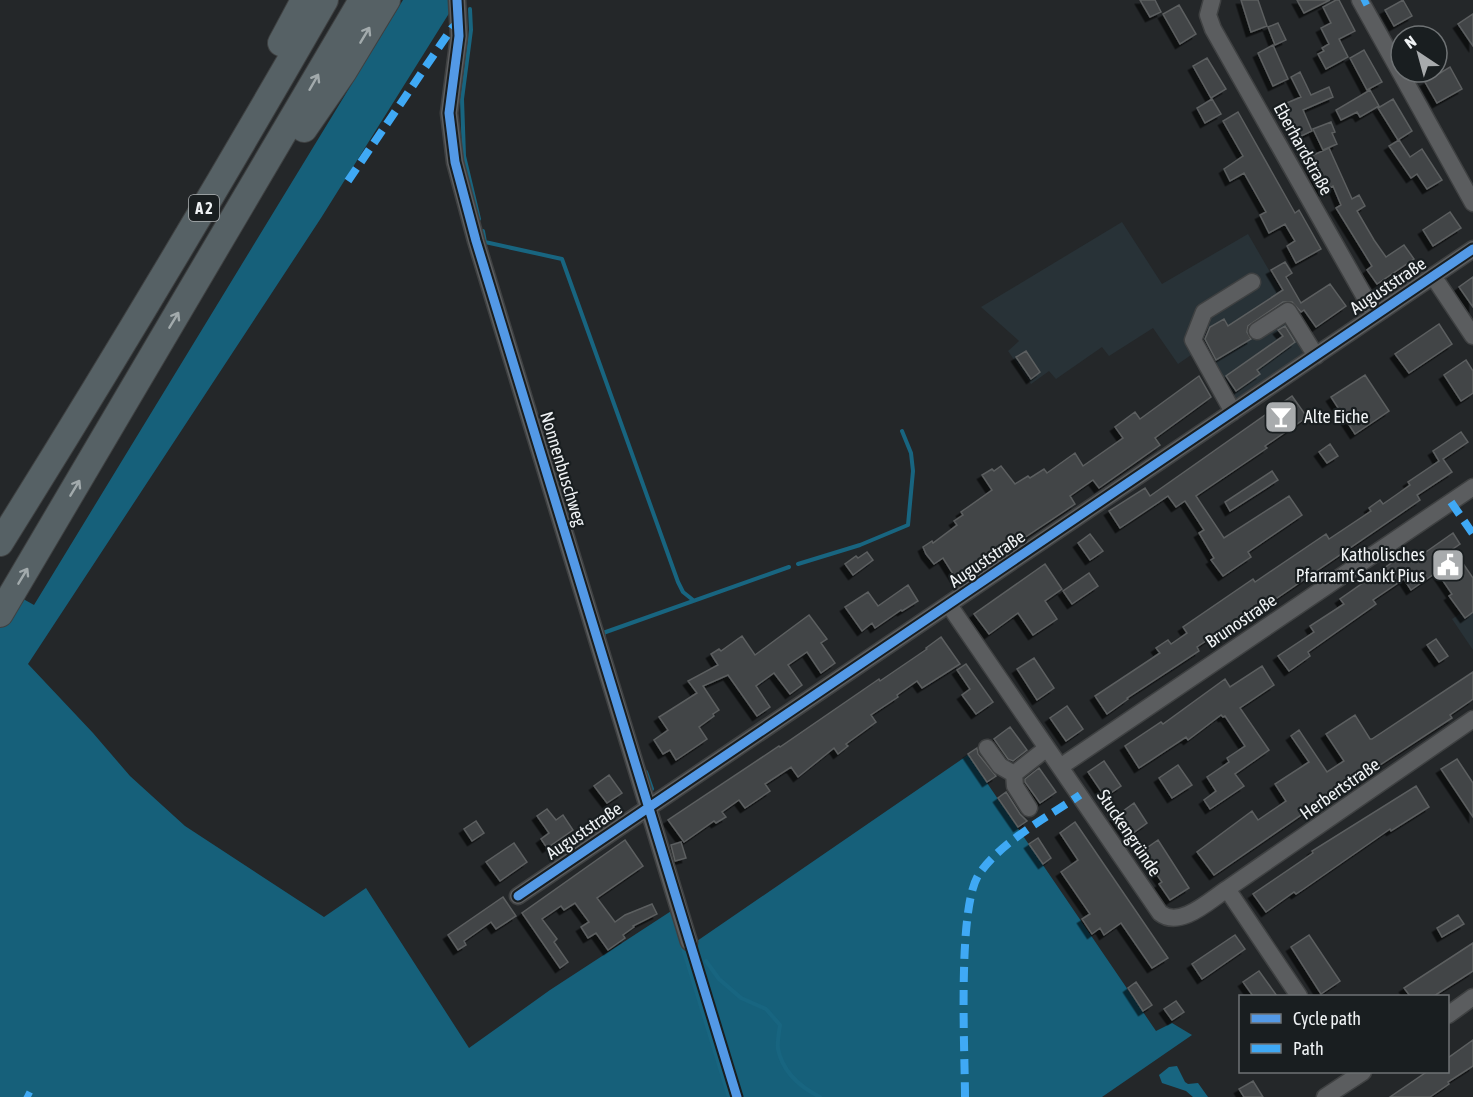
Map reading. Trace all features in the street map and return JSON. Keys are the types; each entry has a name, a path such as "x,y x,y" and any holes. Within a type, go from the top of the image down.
{"highway":[{"path":"80,414 97,362 213,163 304,0"},
{"name":"A 2","path":"0,543 80,414 325,0"},
{"name":"A 2","path":"0,614 362,0"},
{"path":"253,187 282,163 344,71 387,0"}],"street":[{"name":"Nonnenbuschweg","path":"457,0 459,36 449,113 454,162 689,942"},
{"name":"Eberhardstraße","path":"1212,0 1208,15 1213,29 1375,315"},
{"path":"1363,1 1473,203"},
{"name":"Auguststraße","path":"518,896 1473,249"},
{"path":"1433,276 1473,336"},
{"path":"1233,412 1193,340 1204,312 1252,282"},
{"path":"1257,331 1288,311 1316,356"},
{"name":"Brunostraße","path":"1060,767 1473,487"},
{"name":"Stuckengründe","path":"949,604 1160,913 1167,918 1185,917 1227,889"},
{"name":"Herbertstraße","path":"1227,889 1473,719"},
{"path":"987,748 1000,766 1014,774"},
{"path":"1029,808 1015,786 1014,774 1047,748"},
{"path":"1227,889 1298,995"},
{"path":"1449,1014 1473,997"},
{"path":"1325,1097 1355,1074"}],"shaded area":[{"path":"403,0 451,0 453,7 321,218 28,664 130,776 185,826 324,917 366,888 469,1048 550,990 685,902 697,941 968,755 1156,1031 1172,1023 1192,1035 1102,1097 0,1097 0,586 34,605"},
{"path":"1122,222 1162,284 1248,234 1314,348 1225,409 1191,355 1178,364 1153,328 1109,356 1102,347 1056,379 1049,371 1031,384 1008,351 1019,341 981,307"},
{"path":"1464,611 1468,616 1473,612 1473,650 1452,619"},
{"path":"1177,1066 1185,1082 1198,1083 1208,1097 1193,1097 1186,1091 1162,1083 1159,1075 1169,1067"}],"building":[{"path":"1140,0 1155,0 1161,12 1150,17"},
{"path":"1241,0 1258,0 1267,26 1251,32"},
{"path":"1297,0 1330,0 1304,13"},
{"path":"1339,0 1355,31 1339,39 1348,57 1326,69 1318,54 1324,51 1322,48 1329,44 1321,28 1331,23 1323,7"},
{"path":"1403,0 1412,16 1398,24 1393,24 1385,10"},
{"path":"1179,5 1196,34 1180,44 1163,14"},
{"path":"1473,14 1473,46 1458,24"},
{"path":"1278,23 1286,40 1275,45 1268,27"},
{"path":"1273,45 1288,79 1273,86 1258,53"},
{"path":"1364,50 1382,82 1367,90 1350,58"},
{"path":"1207,58 1226,89 1211,98 1193,66"},
{"path":"1449,68 1462,89 1437,103 1426,84 1449,84"},
{"path":"1300,72 1311,95 1329,87 1333,97 1303,110 1312,131 1297,138 1282,105 1301,97 1291,77"},
{"path":"1370,90 1379,106 1360,117 1357,112 1341,120 1336,110"},
{"path":"1212,99 1221,114 1205,123 1197,108"},
{"path":"1393,99 1412,131 1398,140 1378,108"},
{"path":"1238,112 1295,213 1299,210 1321,249 1296,263 1287,246 1295,241 1285,224 1269,233 1260,215 1266,212 1244,173 1230,181 1224,169 1243,156 1223,121"},
{"path":"1331,122 1335,132 1332,133 1337,144 1323,150 1313,129"},
{"path":"1399,140 1410,157 1422,149 1442,180 1427,189 1417,174 1411,178 1389,146"},
{"path":"1329,148 1352,199 1359,195 1365,206 1357,211 1386,257 1404,245 1414,259 1377,284 1367,270 1372,266 1336,208 1341,205 1333,186 1322,192 1307,158"},
{"path":"1450,212 1461,228 1433,246 1423,230"},
{"path":"1285,262 1292,273 1286,277 1301,303 1330,284 1346,306 1316,327 1304,310 1301,312 1292,302 1283,302 1248,326 1247,332 1251,339 1216,360 1205,339 1210,327 1224,319 1228,326 1283,290 1271,270"},
{"path":"1473,277 1473,307 1459,287"},
{"path":"1439,324 1452,344 1409,373 1395,354"},
{"path":"1285,326 1295,342 1257,370 1260,374 1236,391 1226,376 1283,336 1278,330"},
{"path":"1026,351 1040,372 1031,379 1016,357"},
{"path":"1466,360 1473,371 1473,393 1461,401 1444,375"},
{"path":"1365,375 1389,411 1355,434 1331,397"},
{"path":"1199,376 1211,397 1155,438 1160,445 1099,488 1093,480 1070,496 1075,504 958,582 943,558 934,564 926,554 923,547 932,541 933,543 957,525 954,521 963,515 961,512 992,490 982,475 1001,466 1015,484 1044,469 1047,473 1075,453 1083,466 1123,438 1115,427 1135,412 1140,419"},
{"path":"1292,396 1307,417 1265,446 1267,448 1196,496 1224,538 1289,496 1302,515 1248,552 1251,557 1223,576 1211,560 1214,558 1199,533 1204,530 1185,501 1176,507 1168,496 1120,528 1109,511 1145,488 1150,496"},
{"path":"1461,432 1468,442 1443,459 1452,472 1417,495 1420,500 1248,618 1246,614 1197,647 1199,651 1127,698 1107,714 1095,696 1160,653 1156,648 1168,640 1171,644 1187,633 1183,627 1253,579 1255,582 1326,534 1329,539 1371,511 1369,508 1380,500 1383,504 1410,485 1408,482 1439,461 1433,451"},
{"path":"1330,444 1338,456 1327,463 1319,452"},
{"path":"1272,471 1278,480 1230,511 1225,502"},
{"path":"1453,533 1460,544 1453,549 1473,578 1473,612 1465,618 1449,596 1452,594 1437,572 1411,590 1404,579 1373,600 1376,604 1308,652 1310,656 1289,671 1278,656 1314,632 1310,626 1344,604 1340,599 1400,557 1403,560 1409,556 1413,561"},
{"path":"1090,534 1103,551 1090,560 1078,543"},
{"path":"867,552 873,560 853,575 845,564"},
{"path":"1045,564 1062,589 1045,601 1057,619 1033,635 1018,613 989,634 974,614"},
{"path":"1089,573 1098,586 1072,604 1063,591"},
{"path":"908,585 918,601 875,628 872,623 862,631 845,607 868,592 878,606"},
{"path":"809,615 827,639 821,643 835,663 821,673 807,652 788,665 802,685 790,694 774,673 756,686 770,707 757,716 728,675 703,686 719,710 699,727 707,739 676,760 670,750 663,754 654,740 668,730 659,717 697,693 688,681 718,665 711,654 719,649 721,651 742,636 755,655"},
{"path":"941,637 960,664 922,688 917,681 897,695 898,697 871,715 876,722 846,744 848,746 838,754 834,748 798,777 791,767 765,784 770,791 745,808 739,800 722,812 726,817 716,823 714,821 684,842 668,820 879,679 880,681"},
{"path":"1436,639 1448,656 1439,662 1427,645"},
{"path":"1034,658 1054,688 1037,700 1017,669"},
{"path":"966,664 993,702 976,714 962,695 970,689 957,670"},
{"path":"1262,666 1274,685 1240,708 1269,750 1235,774 1244,786 1210,809 1204,800 1216,791 1207,777 1229,762 1227,758 1245,746 1225,716 1221,715 1188,740 1186,737 1139,768 1125,746 1161,722 1163,724 1225,679 1230,687"},
{"path":"1473,672 1473,699 1450,715 1452,718 1357,780 1355,778 1214,875 1197,852 1252,811 1258,820 1286,801 1275,784 1309,762 1291,736 1299,730 1327,772 1344,761 1326,734 1355,715 1372,739"},
{"path":"1067,706 1083,729 1066,741 1050,718"},
{"path":"1010,727 1027,750 1013,761 1008,759 994,739"},
{"path":"977,748 978,754 996,776 987,782 968,754"},
{"path":"1457,759 1473,783 1473,817 1441,769"},
{"path":"1104,761 1121,786 1105,797 1088,772"},
{"path":"1178,765 1192,785 1172,798 1159,778"},
{"path":"1039,768 1056,792 1040,803 1025,782 1025,779"},
{"path":"609,775 622,793 607,803 594,786"},
{"path":"1416,786 1429,807 1391,831 1390,829 1266,912 1253,894 1313,853 1312,851"},
{"path":"1006,792 1027,821 1018,827 998,798"},
{"path":"1134,803 1147,823 1129,836 1115,817"},
{"path":"547,809 556,820 563,815 573,830 547,848 541,839 549,833 537,816"},
{"path":"476,821 484,833 472,841 464,829"},
{"path":"1075,822 1168,958 1152,968 1121,923 1104,935 1100,928 1092,934 1082,919 1090,914 1061,872 1078,860 1060,833"},
{"path":"1038,838 1051,858 1043,864 1029,844"},
{"path":"625,840 643,866 597,898 615,922 625,915 652,904 657,914 633,926 623,935 625,938 608,950 596,933 588,938 581,927 589,922 575,903 564,910 561,906 542,919 557,939 554,942 568,962 560,968 522,913"},
{"path":"1158,840 1189,888 1170,900 1159,884 1162,882 1141,852"},
{"path":"681,842 686,858 675,861 671,845"},
{"path":"514,843 527,862 500,881 486,862"},
{"path":"503,897 516,916 496,929 491,922 464,941 466,945 458,950 448,935"},
{"path":"1458,915 1464,924 1442,937 1437,928"},
{"path":"1235,935 1245,949 1202,979 1192,964"},
{"path":"1309,935 1340,981 1321,994 1291,947"},
{"path":"1473,943 1473,971 1436,995 1409,995 1404,988"},
{"path":"1259,971 1276,995 1252,995 1243,982"},
{"path":"1136,982 1152,1005 1143,1011 1128,988"},
{"path":"1176,1001 1184,1012 1172,1020 1164,1009"},
{"path":"1473,1040 1473,1066 1448,1082 1449,1084 1430,1097 1390,1097 1425,1073 1449,1073 1449,1057"},
{"path":"1253,1081 1263,1097 1244,1097 1239,1089"}],"waterway":[{"path":"470,9 471,30 462,99 464,156 479,219"},
{"path":"483,231 485,242 562,259 678,582 683,592 693,600"},
{"path":"798,564 860,545 908,525 913,471 911,453 902,431"},
{"path":"604,636 603,633 789,567"},
{"path":"646,772 652,789"},
{"path":"682,945 729,1097"},
{"path":"706,961 719,979 741,998 766,1009 780,1025 778,1040 780,1058 788,1072 799,1084 820,1097"}],"marked path":[{"path":"1362,3 1368,0"},
{"path":"348,181 452,28 458,23"},
{"path":"1451,502 1473,534"},
{"path":"965,1097 965,947 972,891 979,874 1000,851 1025,831 1080,795"},
{"path":"25,1094 31,1097"}],"cycle path":[{"path":"457,0 459,36 449,113 455,162 476,241 737,1097"},
{"path":"518,896 1473,249"}],"place":[{"name":"Alte Eiche","path":"1281,417"},
{"name":"Katholisches Pfarramt Sankt Pius","path":"1448,565"}]}
